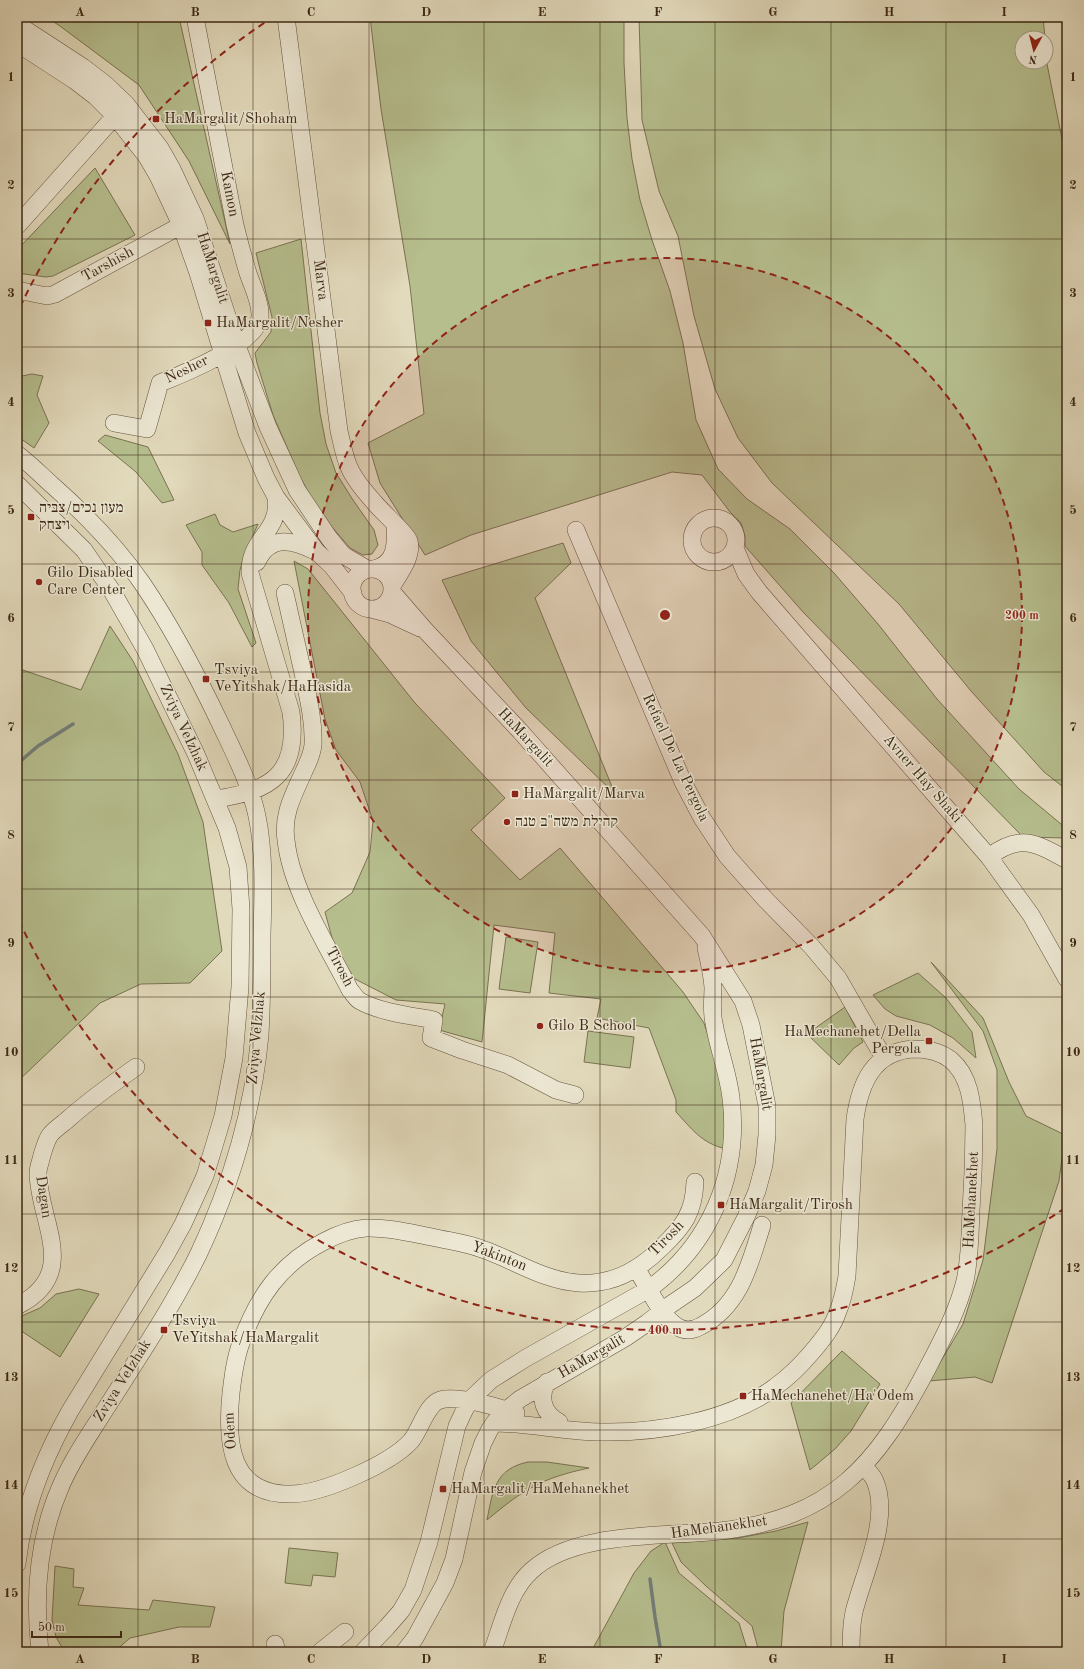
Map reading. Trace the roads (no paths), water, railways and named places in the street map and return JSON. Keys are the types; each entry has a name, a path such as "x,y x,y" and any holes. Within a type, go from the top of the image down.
{"street":[{"name":"Kamon","path":"195,17 235,225 258,303 260,318 251,335 230,350"},
{"name":"Marva","path":"286,17 339,431 349,468 374,503 395,526 404,533 409,541 409,556 392,589"},
{"name":"HaMargalit","path":"17,24 83,67 105,84 120,109 160,148 172,169 230,350 254,453 276,497 317,552 332,566 353,593"},
{"name":"HaMargalit","path":"17,43 74,80 95,96 120,109"},
{"path":"17,226 120,109"},
{"name":"Tarshish","path":"17,290 47,296 55,294 188,222"},
{"name":"HaMargalit","path":"230,350 297,490 329,538 343,555 370,569"},
{"name":"Nesher","path":"114,423 147,429 160,383 230,350"},
{"name":"Zviya VeIzhak","path":"17,454 94,525 140,580 187,657 249,787 260,830 262,862 262,993 260,1037 252,1088 238,1150 218,1207 199,1253 144,1349 69,1468 59,1490 46,1535 40,1569 37,1598 40,1652"},
{"name":"Zviya VeIzhak","path":"17,484 84,550 97,568 126,616 161,680 216,799 232,844 238,867 241,909 240,987 231,1082 223,1116 205,1176 186,1218 64,1422 47,1456 19,1529 17,1564"},
{"path":"216,799 249,787 266,785 278,776 286,767 290,753 293,727 287,699 250,573 252,554 257,544 274,521 277,506 276,497"},
{"path":"715,519 725,521 735,533 735,548 728,557 718,562 708,561 703,559 696,552 693,542 694,532 700,524 705,521 715,519"},
{"path":"370,569 385,574 390,580 392,589 389,600 384,605 371,609 359,604 353,593 354,581 357,576 370,569 382,567 395,551 395,526"},
{"name":"Refael De La Pergola","path":"576,530 675,762 702,818 737,868 812,947 838,978 884,1058"},
{"path":"253,586 257,561 262,552 270,545 287,541 300,544 317,552"},
{"name":"Avner Hay Shaki","path":"735,548 746,574 759,592 989,858 1030,915 1067,979"},
{"name":"Avner Hay Shaki","path":"718,562 731,570 759,592"},
{"name":"HaMargalit","path":"392,589 425,630 520,731 702,936 743,1001 751,1025 767,1106 767,1135 764,1165 757,1191 746,1217 724,1260 695,1288 625,1338 547,1382 506,1410 492,1426 482,1443 473,1472 454,1559 445,1583 415,1638 404,1652"},
{"name":"Tirosh","path":"285,594 307,694 312,722 313,747 307,765 289,805 285,822 288,858 301,894 350,990 360,1001 372,1006 401,1014 434,1020 431,1038 508,1065 556,1090 575,1095"},
{"name":"HaMargalit","path":"371,609 390,614 425,630"},
{"path":"287,699 307,694"},
{"path":"989,858 1008,845 1023,842 1036,844 1067,860"},
{"name":"HaMargalit","path":"363,1652 396,1616 413,1590 429,1542 453,1440 460,1418 470,1402 487,1383 509,1368 649,1289 678,1265 698,1240 713,1214 722,1193 731,1155 733,1130 731,1097 712,1016 713,987 710,963 702,936"},
{"name":"HaMehanekhet","path":"492,1426 512,1424 584,1432 620,1432 654,1428 688,1423 723,1413 751,1402 775,1388 792,1373 828,1332 838,1312 844,1295 847,1276 853,1141 858,1102 868,1075 884,1058 904,1050 922,1049 938,1053 951,1060 960,1071 969,1088 974,1125 970,1246 965,1278 953,1319 914,1394 895,1426 864,1466 831,1494 808,1508 785,1518 756,1526 719,1531 592,1542 559,1553 545,1560 531,1571 520,1584 510,1605 492,1652"},
{"name":"Dagan","path":"17,1306 31,1299 46,1281 53,1258 52,1245 39,1188 38,1171 44,1148 50,1135 86,1102 136,1067"},
{"name":"Tirosh","path":"636,1268 662,1247 685,1222 692,1209 695,1182"},
{"path":"636,1268 670,1322 679,1328 690,1330 715,1317 734,1297 742,1285 762,1225"},
{"name":"Yakinton","path":"311,1248 333,1236 350,1231 367,1228 392,1229 480,1248 546,1276 578,1283 605,1281 636,1268"},
{"name":"Odem","path":"311,1248 295,1258 272,1283 254,1312 241,1342 237,1357 229,1409 229,1441 232,1455 238,1468 245,1477 255,1486 267,1491 281,1494 310,1492 336,1483 368,1470 398,1453 413,1438 432,1406 438,1401"},
{"path":"547,1382 543,1394 544,1405 550,1416 559,1422"},
{"path":"438,1401 451,1399 477,1404 482,1409 492,1426"},
{"path":"438,1401 444,1401 450,1404 460,1418"},
{"name":"HaMehanekhet","path":"470,1402 559,1422 620,1432"},
{"path":"851,1652 854,1613 875,1544 879,1508 878,1492 874,1480 864,1466"},
{"path":"17,1506 23,1504 31,1496"},
{"path":"320,1652 345,1632"}],"waterway":[{"path":"17,764 38,746 73,724"},
{"path":"650,1579 661,1652"}],"place":[{"name":"HaMargalit/Shoham","path":"156,119"},
{"name":"HaMargalit/Nesher","path":"208,323"},
{"name":"מעון נכים/צביה ויצחק","path":"31,517"},
{"name":"Gilo Disabled Care Center","path":"39,582"},
{"name":"Tsviya VeYitshak/HaHasida","path":"206,679"},
{"name":"HaMargalit/Marva","path":"515,794"},
{"name":"קהילת משה\"ב טנה","path":"507,822"},
{"name":"Gilo B School","path":"540,1026"},
{"name":"HaMechanehet/Della Pergola","path":"929,1041"},
{"name":"HaMargalit/Tirosh","path":"721,1205"},
{"name":"Tsviya VeYitshak/HaMargalit","path":"164,1330"},
{"name":"HaMechanehet/Ha'Odem","path":"743,1396"},
{"name":"HaMargalit/HaMehanekhet","path":"443,1489"}]}
